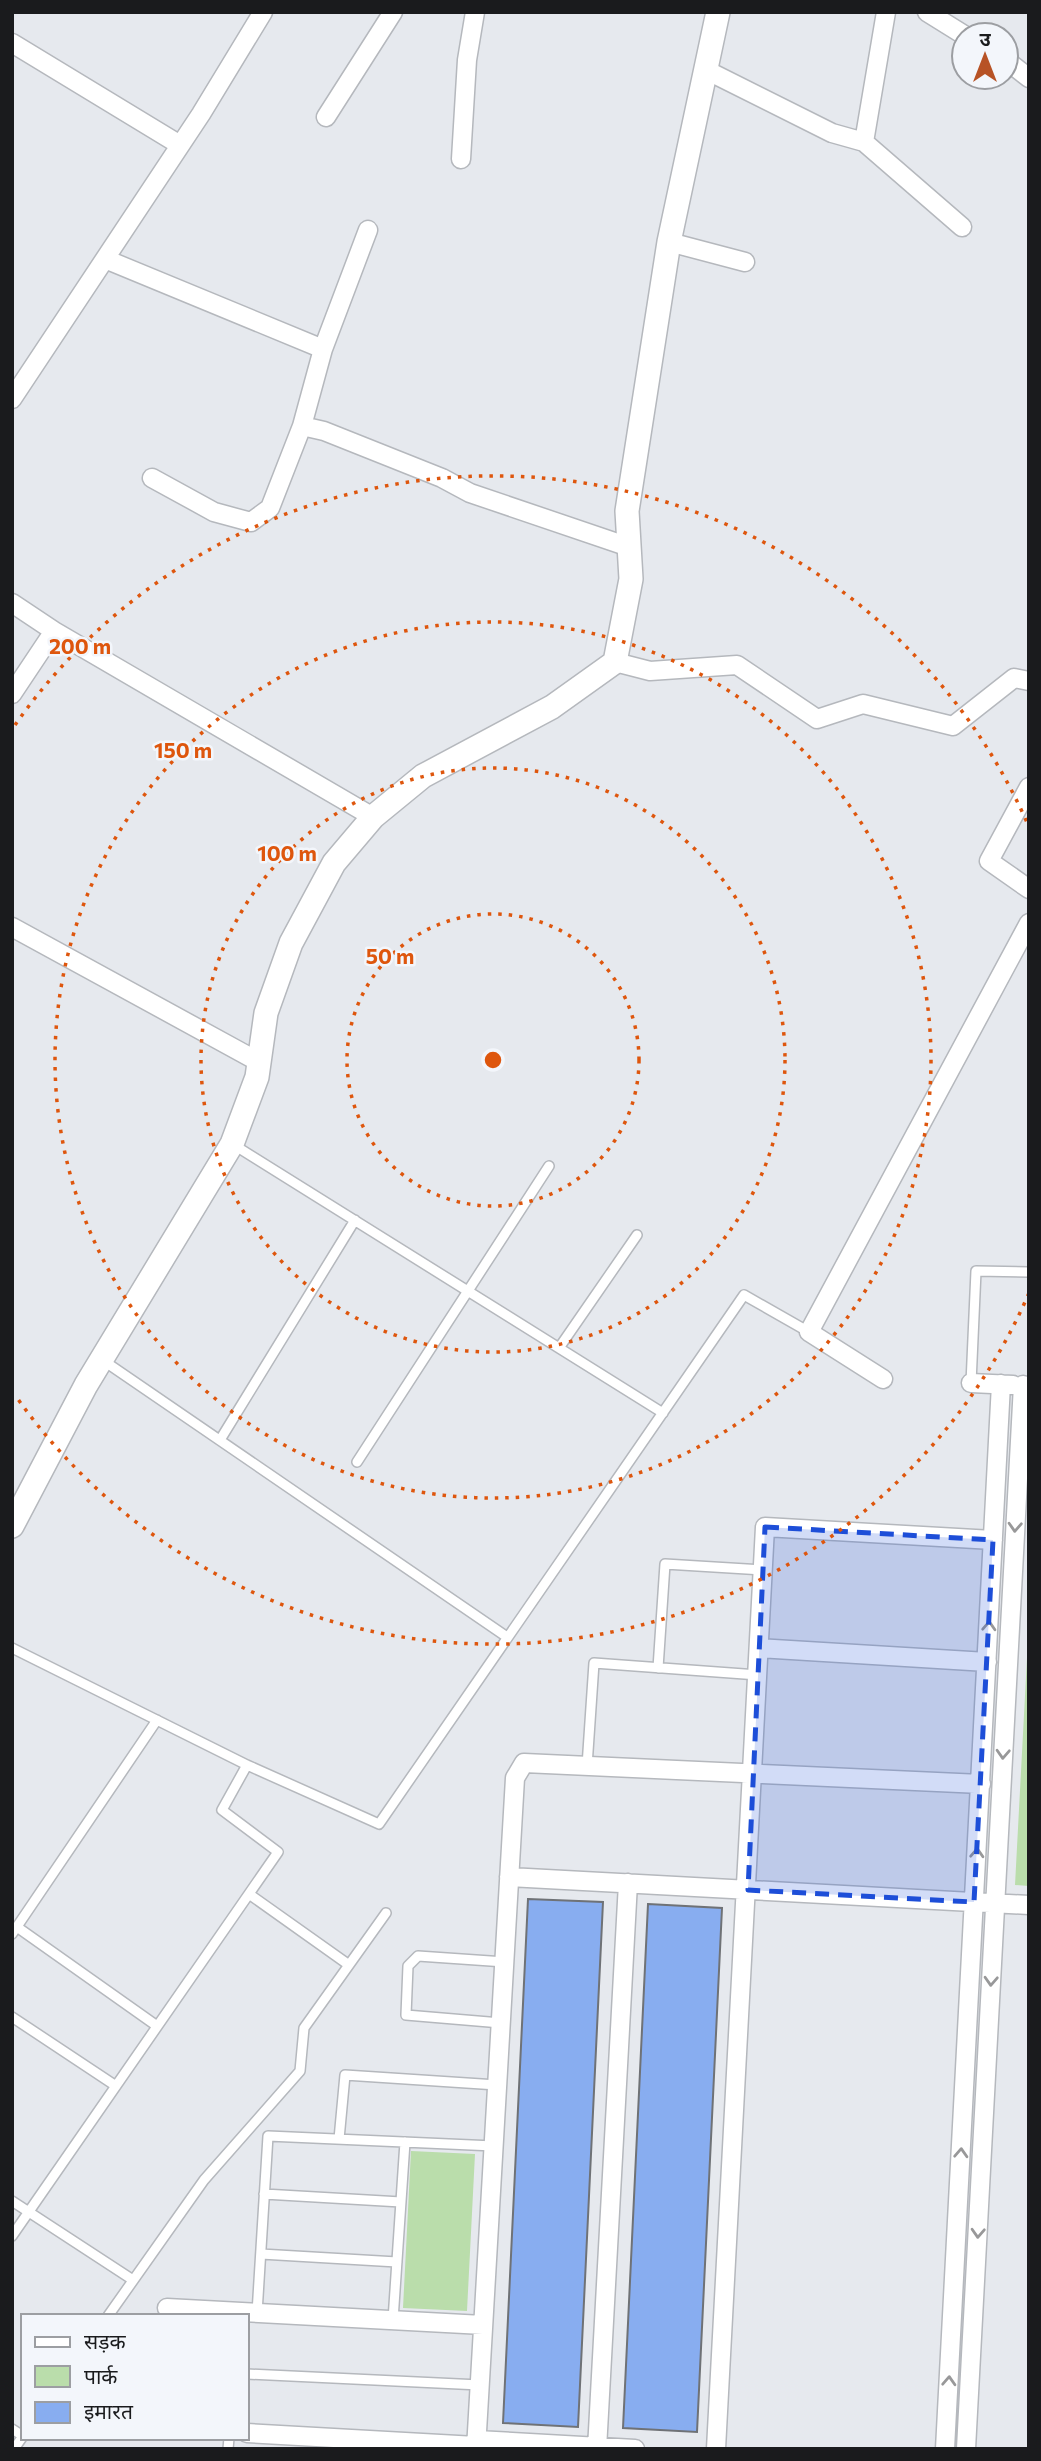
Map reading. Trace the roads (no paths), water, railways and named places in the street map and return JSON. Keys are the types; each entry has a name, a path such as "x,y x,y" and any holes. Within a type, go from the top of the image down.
{"street":[{"path":"12,399 180,145 262,12"},
{"path":"326,117 393,12"},
{"path":"461,159 467,60 475,12"},
{"path":"12,1527 102,1360 233,1144 257,1077 266,1013 291,943 334,863 373,817 423,776 552,707 615,662 631,579 627,511 669,242 718,12"},
{"path":"864,142 886,12"},
{"path":"927,12 950,26"},
{"path":"12,43 180,145"},
{"path":"705,70 832,133 864,142 962,227"},
{"path":"152,478 214,512 251,522 270,508 302,426 323,349 368,230"},
{"path":"669,242 745,262"},
{"path":"105,259 323,349"},
{"path":"302,426 324,431 431,473 470,493 629,547"},
{"path":"12,603 54,631 373,817"},
{"path":"12,694 54,631"},
{"path":"615,662 650,671 737,665 817,719 863,704 953,726 1014,678 1029,681"},
{"path":"1029,787 989,861 1029,889"},
{"path":"883,1379 809,1332 1029,923"},
{"path":"12,927 259,1062"},
{"path":"966,2449 1026,1386 971,1382"},
{"path":"945,2449 1001,1384"},
{"path":"716,2449 748,1889 765,1527 993,1540"},
{"path":"760,1648 987,1662"},
{"path":"476,2445 515,1778 524,1763 981,1784"},
{"path":"509,1877 1029,1905"},
{"path":"597,2448 628,1883"},
{"path":"167,2308 215,2313 483,2325"},
{"path":"248,2433 476,2445 635,2449"}],"lane":[{"path":"233,1144 663,1413"},
{"path":"357,1462 549,1166"},
{"path":"220,1440 355,1220"},
{"path":"559,1348 637,1235"},
{"path":"971,1382 976,1270 1029,1272"},
{"path":"12,1648 247,1765 379,1825 744,1296 809,1332"},
{"path":"102,1360 508,1637"},
{"path":"658,1668 665,1564 763,1570"},
{"path":"587,1766 594,1663 758,1675"},
{"path":"157,1720 15,1931 157,2026"},
{"path":"12,2236 278,1852 222,1810 247,1765"},
{"path":"249,1894 349,1965"},
{"path":"109,2314 204,2180 300,2071 304,2028 386,1913"},
{"path":"501,2023 406,2015 408,1966 418,1956 505,1962"},
{"path":"12,2017 117,2086"},
{"path":"339,2139 345,2075 497,2085"},
{"path":"257,2313 268,2136 494,2146"},
{"path":"393,2320 405,2142"},
{"path":"264,2194 401,2202"},
{"path":"12,2201 133,2280"},
{"path":"261,2254 397,2262"},
{"path":"248,2374 480,2385"}]}
